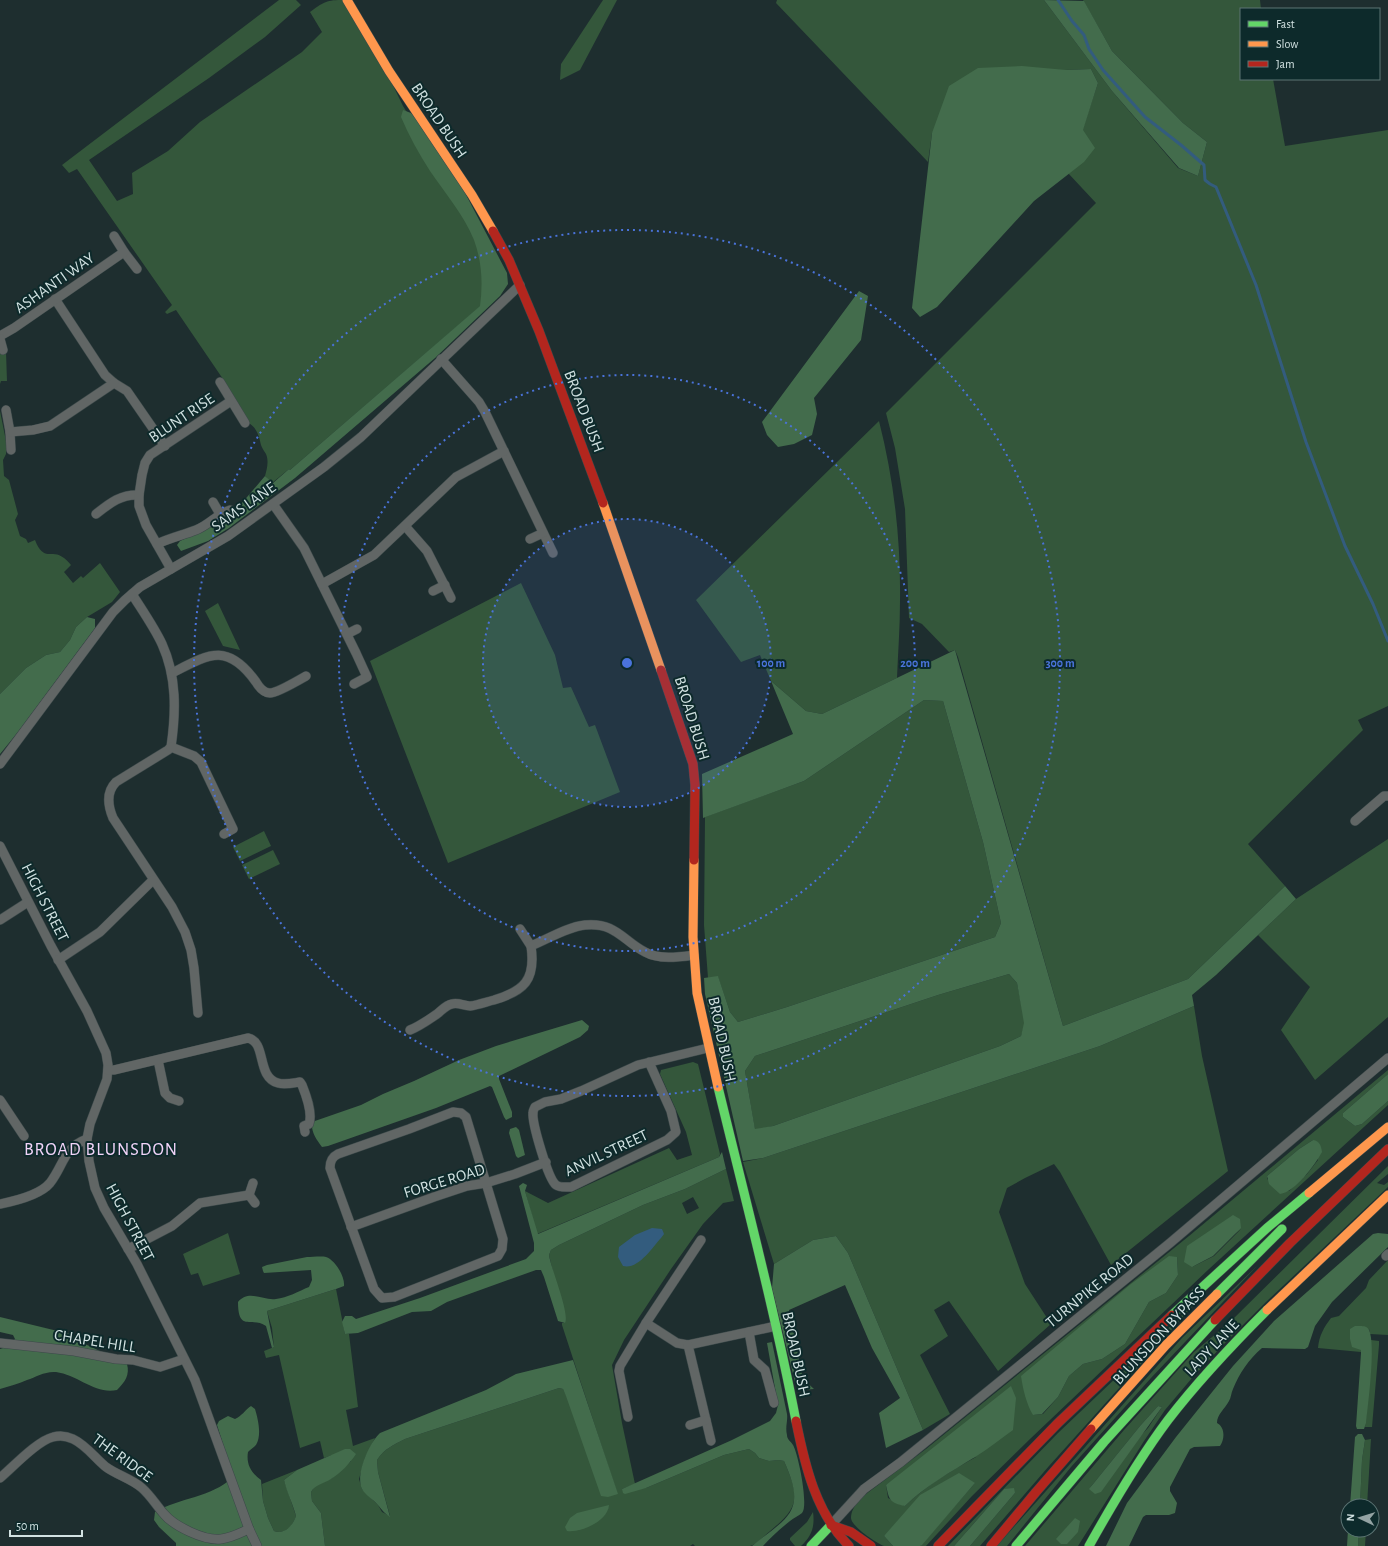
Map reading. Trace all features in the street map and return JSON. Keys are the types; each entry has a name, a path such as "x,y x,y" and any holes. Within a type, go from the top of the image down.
{"main road":[{"name":"BROAD BUSH","path":"347,0 389,71 449,159 488,222 509,260 563,394 616,536 691,755 695,785 692,913 697,993 708,1048 776,1326 803,1457 820,1505 831,1524"},
{"path":"938,1546 1044,1437 1199,1290 1269,1226 1357,1155 1388,1127"},
{"name":"BLUNSDON BYPASS","path":"1016,1546 1112,1432 1191,1345 1251,1282 1388,1150"},
{"name":"BLUNSDON BYPASS","path":"991,1546 1036,1492 1166,1345 1357,1155"},
{"name":"LADY LANE","path":"1089,1546 1107,1511 1136,1465 1192,1389 1276,1301 1388,1195"},
{"name":"TURNPIKE ROAD","path":"810,1546 831,1524"},
{"path":"831,1524 849,1546"},
{"path":"831,1524 851,1532 871,1546"}],"street":[{"path":"114,236 137,269"},
{"name":"ASHANTI WAY","path":"3,350 0,337 124,252"},
{"name":"SAMS LANE","path":"0,764 113,612 132,594 140,587 228,536 324,467 361,437 520,285"},
{"path":"55,299 105,375 127,391 165,446"},
{"path":"441,359 479,402 553,553"},
{"name":"BLUNT RISE","path":"220,382 245,423"},
{"path":"10,432 50,426 114,383"},
{"name":"BLUNT RISE","path":"171,569 142,515 139,506 139,495 144,467 147,459 231,401"},
{"path":"6,410 10,432 11,450"},
{"path":"322,584 374,555 456,477 504,452"},
{"path":"96,514 120,497 139,495"},
{"path":"214,502 220,514"},
{"path":"273,504 304,548 367,677 354,684"},
{"path":"157,544 170,538 197,530 220,514 230,510"},
{"path":"405,526 427,551 451,598"},
{"path":"530,539 542,533"},
{"path":"433,591 445,585"},
{"path":"132,594 161,642 172,673 175,710 171,747 116,782 112,786 110,793 110,806 113,818 172,907 188,940 194,968 198,1013"},
{"path":"347,634 357,629"},
{"path":"172,673 201,658 215,655 226,656 236,660 260,688 266,692 273,692 306,676"},
{"path":"171,747 194,756 201,762 233,829 224,834"},
{"path":"1355,821 1384,796 1388,796"},
{"name":"HIGH STREET","path":"0,846 58,960 97,1031 106,1053 108,1070 107,1079 90,1124 87,1139 88,1161 95,1188 104,1208 128,1249 195,1380 249,1529 257,1546"},
{"path":"58,960 100,932 153,880"},
{"path":"0,920 28,902"},
{"path":"531,946 579,926 595,925 614,930 641,950 651,955 680,957 694,955"},
{"path":"410,1030 454,1003 466,1006 474,1005 509,995 519,990 529,978 532,960 531,946 520,929"},
{"path":"108,1070 158,1060 248,1038 252,1039 256,1041 266,1072 273,1080 279,1084 300,1082 302,1085 308,1105 310,1121 309,1124 304,1126 305,1132"},
{"name":"ANVIL STREET","path":"649,1062 671,1111 676,1132 667,1140 571,1186 563,1187 557,1185 550,1177 535,1129 533,1113 535,1107 545,1102 561,1099 581,1091 628,1069 649,1062 708,1048"},
{"name":"TURNPIKE ROAD","path":"831,1524 864,1489 901,1462 1170,1243 1388,1058"},
{"path":"158,1060 165,1094 178,1101"},
{"path":"0,1100 24,1136"},
{"path":"453,1112 461,1112 466,1117 502,1239 502,1249 498,1256 394,1297 382,1298 374,1289 351,1227 330,1168 330,1163 333,1157 409,1130 453,1112"},
{"path":"0,1204 22,1199 45,1188 70,1149 78,1142 87,1139"},
{"name":"FORGE ROAD","path":"351,1227 454,1191 486,1183 546,1162"},
{"path":"249,1195 253,1183"},
{"path":"128,1249 177,1223 200,1203 249,1195"},
{"path":"249,1195 255,1203"},
{"path":"628,1417 619,1372 620,1366 646,1323 701,1240"},
{"path":"646,1323 677,1343 688,1345 776,1326"},
{"path":"749,1332 754,1360 766,1370 774,1403"},
{"name":"CHAPEL HILL","path":"0,1343 133,1360 160,1367 184,1359"},
{"path":"688,1345 710,1441"},
{"path":"690,1424 706,1420"},
{"name":"THE RIDGE","path":"0,1478 42,1441 54,1437 66,1436 78,1442 108,1468 142,1488 151,1497 164,1515 175,1524 206,1537 217,1539 228,1538 249,1529"}],"green space":[{"path":"279,0 296,0 301,5 265,37 209,78 89,160 117,201 133,194 132,173 168,151 200,122 302,52 322,32 310,12 327,2 347,0 373,44 403,106 483,236 505,285 290,470 289,469 272,483 265,476 267,457 261,446 257,432 253,426 247,422 225,382 176,310 167,314 165,312 172,305 77,169 69,173 62,165"},
{"path":"603,0 617,0 580,70 560,80 561,64"},
{"path":"777,0 1044,0 1112,91 1178,168 1198,176 1207,142 1183,123 1112,51 1083,0 1260,0 1261,8 1240,8 1240,80 1273,80 1285,146 1388,130 1388,706 1358,720 1363,730 1248,844 1285,886 1188,979 1063,1026 958,657 955,650 949,652 922,624 909,618 905,509 895,448 886,413 1096,203 1068,173 1098,83 1091,69 1066,70 932,133 928,162 776,3"},
{"path":"1044,0 1084,1 1112,51 1183,123 1207,142 1198,176 1179,168 1112,91"},
{"path":"1022,66 1066,70 1091,69 1098,83 1083,130 1095,148 1084,162 1034,201 937,307 920,317 912,308 932,133 949,86 978,68"},
{"path":"403,110 411,113 441,147 507,273 508,284 500,296 435,358 295,478 229,528 208,541 181,551 177,545 180,541 223,521 236,510 265,476 273,483 289,469 290,470 480,306 481,273 479,256 474,240 460,213 430,171 414,145 401,117"},
{"path":"859,291 868,296 861,340 814,398 817,414 812,435 794,444 778,447 767,435 762,422"},
{"path":"0,352 6,352 7,381 1,381 0,384"},
{"path":"0,411 6,441 6,454 3,460 4,476 9,480 18,514 15,520 20,536 26,539 28,543 35,540 38,547 45,553 59,555 66,560 71,565 64,572 73,583 81,576 83,578 100,563 120,592 112,602 87,617 76,627 70,640 60,652 46,655 26,668 0,694"},
{"path":"879,421 889,466 898,533 900,602 897,678 822,714 806,711 771,681 760,655 741,662 696,600"},
{"path":"521,583 555,655 563,688 571,687 589,727 595,725 620,792 448,863 370,661"},
{"path":"218,603 240,650 223,646 205,611"},
{"path":"87,617 95,619 95,628 0,754 0,694 26,668 46,655 60,652 70,640 76,627"},
{"path":"955,650 1063,1026 1188,979 1285,886 1296,899 1216,975 1192,995 1194,1006 1100,1046 763,1158 743,1161 705,994 704,978 718,976 730,1012 738,1022 995,937 1001,923 983,842 943,701 924,700 804,781 703,818 702,774 793,734 771,681 806,711 822,714","holes":["1009,974 1017,983 1024,1023 1021,1036 1000,1046 773,1126 755,1129 745,1071 755,1056 938,995"]},
{"path":"924,700 943,701 983,842 1001,923 995,937 738,1022 730,1012 718,977 708,978 704,925 705,817 804,781"},
{"path":"264,831 271,846 240,861 233,847"},
{"path":"1388,839 1388,1017 1315,1080 1281,1030 1310,987 1258,935 1296,899"},
{"path":"273,850 280,864 249,879 242,865"},
{"path":"1009,974 1017,983 1025,1023 1021,1036 1000,1046 773,1126 755,1130 745,1071 755,1056 938,995"},
{"path":"1194,1006 1202,1056 1228,1171 1111,1265 1060,1172 1054,1164 1007,1188 999,1212 1025,1284 1051,1324 998,1371 949,1301 934,1310 948,1336 920,1355 950,1414 923,1430 848,1253 836,1236 813,1240 774,1264 743,1162 763,1158 1100,1046"},
{"path":"582,1020 589,1026 588,1030 580,1037 499,1076 512,1112 512,1117 506,1120 492,1087 490,1086 436,1108 328,1146 322,1147 314,1135 312,1122 361,1105 459,1060 496,1046"},
{"path":"693,1062 698,1064 720,1154 719,1157 537,1234 525,1191 548,1203 669,1148 677,1160 692,1155 686,1132 660,1074 661,1070"},
{"path":"1388,1070 1388,1074 1343,1113 1343,1117 1355,1126 1362,1124 1388,1101 1388,1105 1209,1269 1030,1439 972,1496 926,1546 920,1546 975,1483 884,1536 893,1546 884,1546 880,1544 864,1534 855,1525 852,1521 851,1515 858,1500 926,1449 1189,1236","holes":["1313,1140 1318,1160 1307,1174 1289,1191 1267,1179 1267,1176 1299,1149","1241,1229 1214,1256 1192,1267","1177,1257 1178,1275 1166,1293 1149,1302 1125,1344 1102,1359 1083,1364 1069,1376 1058,1397 1043,1414 1033,1415","976,1457 930,1485 905,1506 888,1498 886,1485"]},
{"path":"1388,1074 1388,1101 1362,1124 1355,1126 1343,1117 1343,1113"},
{"path":"516,1127 519,1130 525,1155 518,1158 516,1156 509,1133 510,1129"},
{"path":"1313,1140 1317,1141 1321,1146 1322,1152 1319,1157 1298,1183 1286,1192 1280,1194 1269,1184 1267,1176 1299,1149"},
{"path":"722,1152 726,1169 685,1189 643,1205 551,1250 549,1255 550,1262 563,1301 566,1318 565,1323 558,1321 541,1270 536,1270 447,1302 431,1311 412,1312 358,1333 345,1334 342,1322 345,1316 352,1316 356,1319 420,1298 526,1259 534,1251 534,1243 519,1186 523,1183 527,1185 525,1191 538,1234 719,1157"},
{"path":"1388,1166 1388,1174 1377,1183 1384,1185 1388,1182 1388,1187 1266,1302 1224,1344 1165,1410 1078,1546 1025,1546 1124,1430 1194,1352 1229,1323","holes":["1158,1406 1162,1407 1148,1428 1089,1489 1140,1426"]},
{"path":"726,1169 734,1201 723,1203 703,1224 624,1340 612,1365 635,1484 622,1489 646,1488 724,1455 749,1449 759,1458 769,1461 784,1461 793,1484 794,1501 792,1508 779,1523 757,1542 750,1546 695,1546 693,1544 690,1546 325,1546 321,1513 312,1501 311,1492 315,1486 332,1478 351,1461 332,1455 324,1458 320,1441 300,1448 279,1355 266,1358 264,1351 274,1347 272,1328 267,1311 336,1289 345,1334 349,1334 358,1407 346,1410 353,1446 375,1438 365,1458 359,1479 362,1489 378,1505 382,1512 390,1516 378,1472 377,1460 389,1448 405,1439 559,1388 563,1389 617,1493 562,1325 562,1323 565,1323 549,1255 551,1250 559,1245 643,1205 685,1189","holes":["693,1197 699,1208 687,1214 682,1203"]},
{"path":"1233,1215 1240,1219 1241,1228 1213,1256 1192,1267 1184,1262 1187,1246"},
{"path":"228,1233 240,1274 203,1286 198,1273 191,1275 183,1254"},
{"path":"1373,1234 1388,1234 1388,1247 1332,1302 1315,1326 1308,1347 1305,1349 1262,1348 1241,1372 1235,1383 1230,1400 1217,1420 1217,1423 1223,1430 1223,1440 1220,1446 1194,1447 1190,1449 1170,1487 1170,1491 1177,1503 1175,1513 1169,1515 1146,1515 1143,1517 1129,1546 1106,1546 1127,1503 1176,1437 1233,1366 1274,1321"},
{"path":"836,1236 848,1253 923,1430 886,1448 879,1413 900,1398 872,1348 845,1285 789,1310 803,1379 814,1389 800,1390 795,1382 772,1288 774,1264 813,1240"},
{"path":"1169,1256 1177,1257 1178,1275 1166,1293 1149,1302 1125,1344 1102,1359 1083,1364 1069,1376 1058,1397 1042,1414 1033,1415 1028,1406 1021,1376 1131,1284"},
{"path":"307,1257 326,1257 333,1261 341,1273 344,1286 267,1311 274,1347 272,1348 266,1326 261,1323 243,1321 240,1317 238,1302 247,1296 271,1299 280,1298 289,1296 309,1287 312,1280 311,1270 264,1273 262,1267"},
{"path":"1388,1260 1388,1335 1370,1334 1369,1329 1361,1352 1318,1348 1322,1332 1331,1318 1339,1316 1366,1288 1369,1280"},
{"path":"1257,1266 1151,1378 1071,1467 1007,1546 997,1546 1182,1338"},
{"path":"1200,1298 1049,1466 980,1546 970,1546 1015,1493 1004,1489 954,1546 948,1546 1058,1433"},
{"path":"0,1317 70,1334 85,1344 127,1364 128,1372 126,1378 117,1390 109,1391 94,1387 64,1374 52,1372 44,1373 0,1389 0,1349 6,1347 15,1339 13,1335 0,1332"},
{"path":"1355,1326 1367,1327 1371,1338 1372,1348 1371,1375 1366,1423 1364,1429 1357,1429 1356,1426 1361,1350 1352,1347 1350,1339 1350,1329"},
{"path":"1371,1340 1379,1341 1379,1345 1372,1427 1365,1427 1371,1367"},
{"path":"772,1342 787,1414 787,1437 795,1450 802,1479 804,1508 802,1513 772,1536 763,1546 752,1546 784,1519 794,1502 794,1492 791,1478 784,1461 769,1461 759,1458 749,1449 724,1455 646,1488 625,1494 623,1493 622,1489 732,1440 770,1421 776,1413 778,1405 767,1343"},
{"path":"573,1360 618,1494 608,1497 601,1496 566,1396 563,1389 559,1388 405,1439 386,1450 377,1460 378,1472 390,1517 365,1494 360,1483 360,1476 368,1451 380,1433 486,1390 516,1374"},
{"path":"1011,1386 1016,1398 1013,1430 980,1454 930,1486 905,1506 896,1504 891,1500 886,1485"},
{"path":"251,1406 255,1409 259,1437 256,1445 248,1452 248,1460 250,1468 261,1480 263,1501 274,1531 282,1532 288,1528 293,1523 296,1516 284,1480 297,1470 345,1449 350,1449 356,1454 338,1474 317,1486 311,1492 312,1501 321,1513 325,1546 176,1546 176,1543 159,1527 154,1520 155,1512 174,1503 215,1489 232,1478 232,1473 217,1425 219,1421 228,1416 235,1419 237,1418"},
{"path":"1158,1406 1162,1407 1101,1492 1095,1494 1089,1489"},
{"path":"1358,1434 1362,1434 1365,1440 1362,1460 1360,1498 1351,1498 1355,1437"},
{"path":"1371,1439 1367,1498 1360,1498 1362,1460 1365,1440"},
{"path":"297,1470 284,1480 296,1516 295,1520 285,1531 274,1531 263,1501 262,1484"},
{"path":"959,1473 975,1483 922,1545 893,1546 884,1536 920,1495"},
{"path":"1014,1488 1015,1493 970,1546 954,1546 1004,1489"},
{"path":"609,1505 604,1516 593,1525 579,1530 567,1531 565,1527 570,1518 577,1513"},
{"path":"813,1512 814,1522 810,1535 801,1546 795,1546 790,1538 807,1522"},
{"path":"1075,1518 1080,1521 1078,1532 1067,1544 1061,1544 1056,1539"},
{"path":"1348,1538 1358,1538 1358,1546 1347,1546"},
{"path":"1358,1538 1366,1538 1365,1546 1358,1546"}],"water":[{"path":"652,1228 662,1229 664,1234 639,1262 634,1265 623,1266 618,1257 619,1247 635,1235"}],"waterway":[{"path":"1058,0 1072,21 1084,35 1089,49 1103,70 1145,117 1204,165 1205,180 1216,187 1256,285 1306,442 1345,546 1373,604 1388,641"}],"traffic: fast":[{"path":"718,1087 769,1295 796,1421"},
{"path":"1172,1315 1267,1228 1309,1193"},
{"path":"1217,1294 1282,1229"},
{"path":"1089,1546 1126,1482 1168,1420 1191,1391 1267,1310"},
{"path":"1016,1546 1104,1442 1215,1320"},
{"path":"811,1546 831,1525"}],"traffic: slow":[{"path":"347,0 389,71 472,195 493,231"},
{"path":"603,503 661,670"},
{"path":"694,860 693,937 697,993 718,1087"},
{"path":"1309,1193 1388,1127"},
{"path":"1267,1310 1388,1195"},
{"path":"1091,1429 1166,1345 1217,1294"}],"traffic: jam":[{"path":"493,231 509,260 539,331 603,503"},
{"path":"661,670 693,764 695,785 694,860"},
{"path":"1215,1320 1290,1243 1388,1149"},
{"path":"938,1546 1058,1423 1172,1315"},
{"path":"796,1421 803,1455 820,1504 828,1519 849,1546"},
{"path":"991,1546 1091,1429"},
{"path":"831,1525 851,1532 871,1546"}],"district":[{"name":"BROAD BLUNSDON","path":"101,1149"}]}
